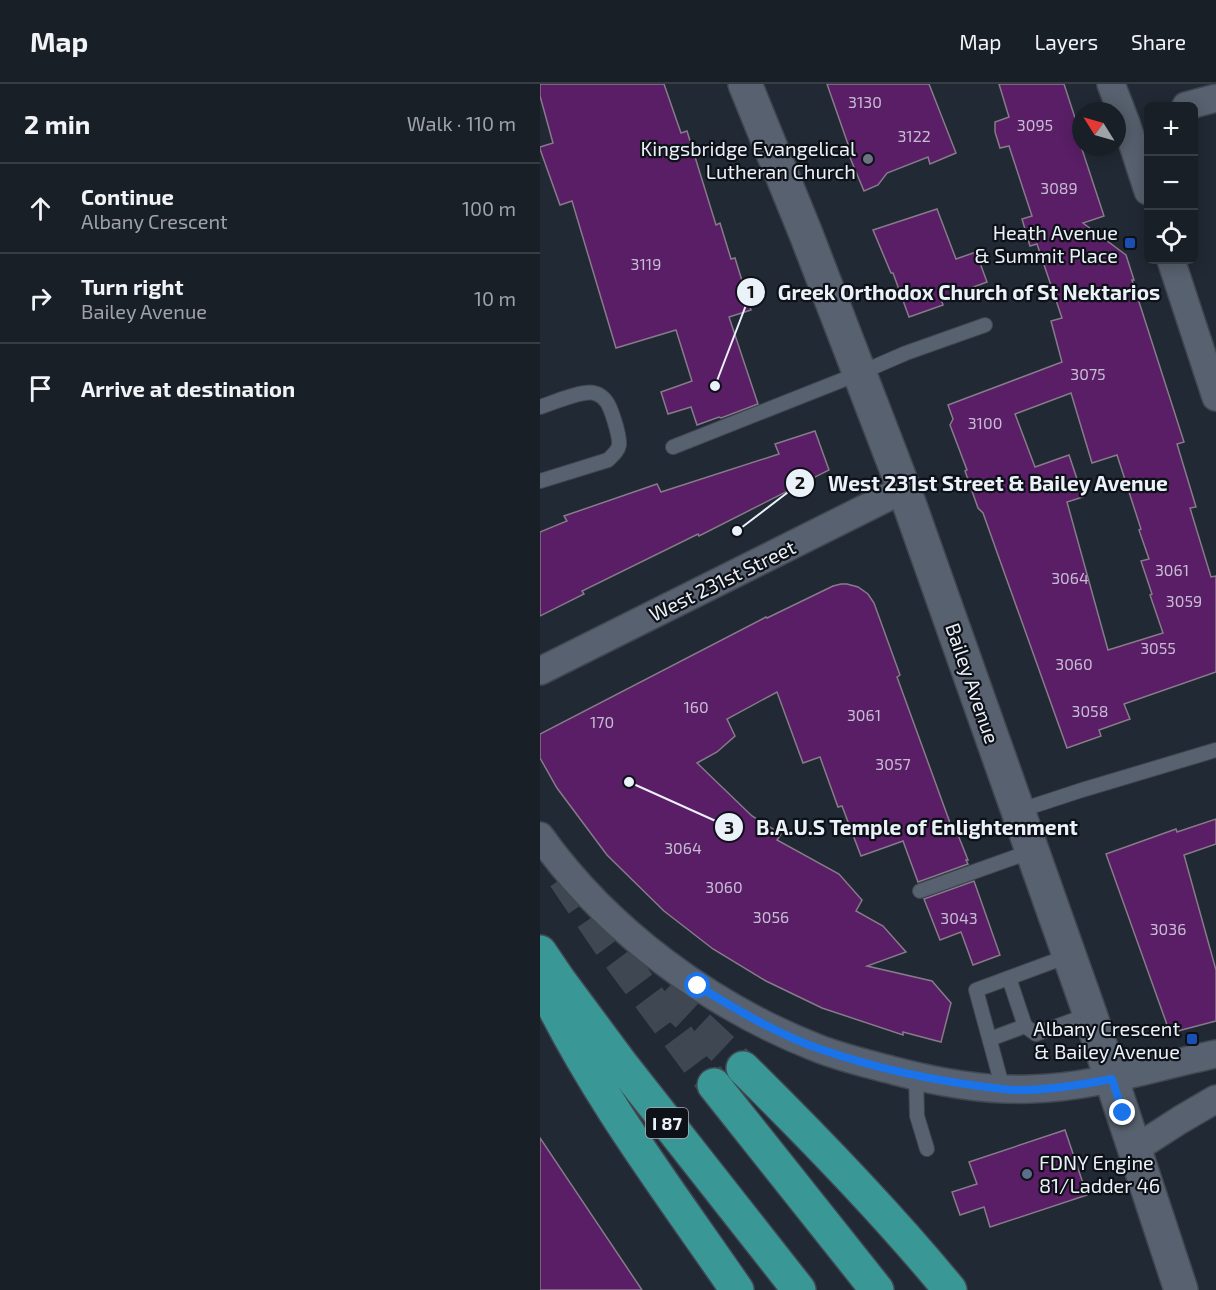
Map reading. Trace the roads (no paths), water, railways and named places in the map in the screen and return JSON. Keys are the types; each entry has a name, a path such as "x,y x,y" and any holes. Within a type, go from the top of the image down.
{"highway":[{"name":"I 87","path":"540,952 622,1065 799,1290"},
{"path":"540,978 594,1080 737,1290"},
{"path":"743,1068 794,1117 875,1204 950,1290"},
{"path":"714,1085 877,1290"}],"main road":[{"name":"Bailey Avenue","path":"745,84 806,234 904,489 1090,1014 1181,1290"}],"street":[{"path":"1111,84 1138,120 1144,159"},
{"path":"1198,103 1216,98"},
{"path":"1172,264 1216,397"},
{"name":"West 231st Street","path":"540,670 904,489"},
{"path":"540,836 571,875 631,935 663,962 738,1011 818,1048 916,1076 1003,1089 1086,1084 1216,1054"},
{"path":"1135,1149 1216,1099"}],"lane":[{"path":"673,447 860,374 906,353 985,325"},
{"path":"540,407 586,393 595,393 608,403 619,438 619,447 608,460 540,481"},
{"path":"1018,811 1216,750"},
{"path":"920,891 1032,851"},
{"path":"1003,1089 976,990 1068,956"},
{"path":"1009,978 1025,1026 1036,1034 1090,1014"},
{"path":"990,1039 1025,1026"},
{"path":"916,1076 917,1116 927,1149"}],"tunnel":[{"path":"564,877 609,944 714,1085"},
{"path":"663,993 743,1068"}],"place":[{"name":"Kingsbridge Evangelical Lutheran Church","path":"868,159"},
{"name":"Heath Avenue & Summit Place","path":"1130,243"},
{"name":"Greek Orthodox Church of St Nektarios","path":"715,386"},
{"name":"West 231st Street & Bailey Avenue","path":"737,531"},
{"name":"B.A.U.S Temple of Enlightenment","path":"629,782"},
{"name":"Albany Crescent & Bailey Avenue","path":"1192,1039"},
{"name":"FDNY Engine 81/Ladder 46","path":"1027,1174"}]}
